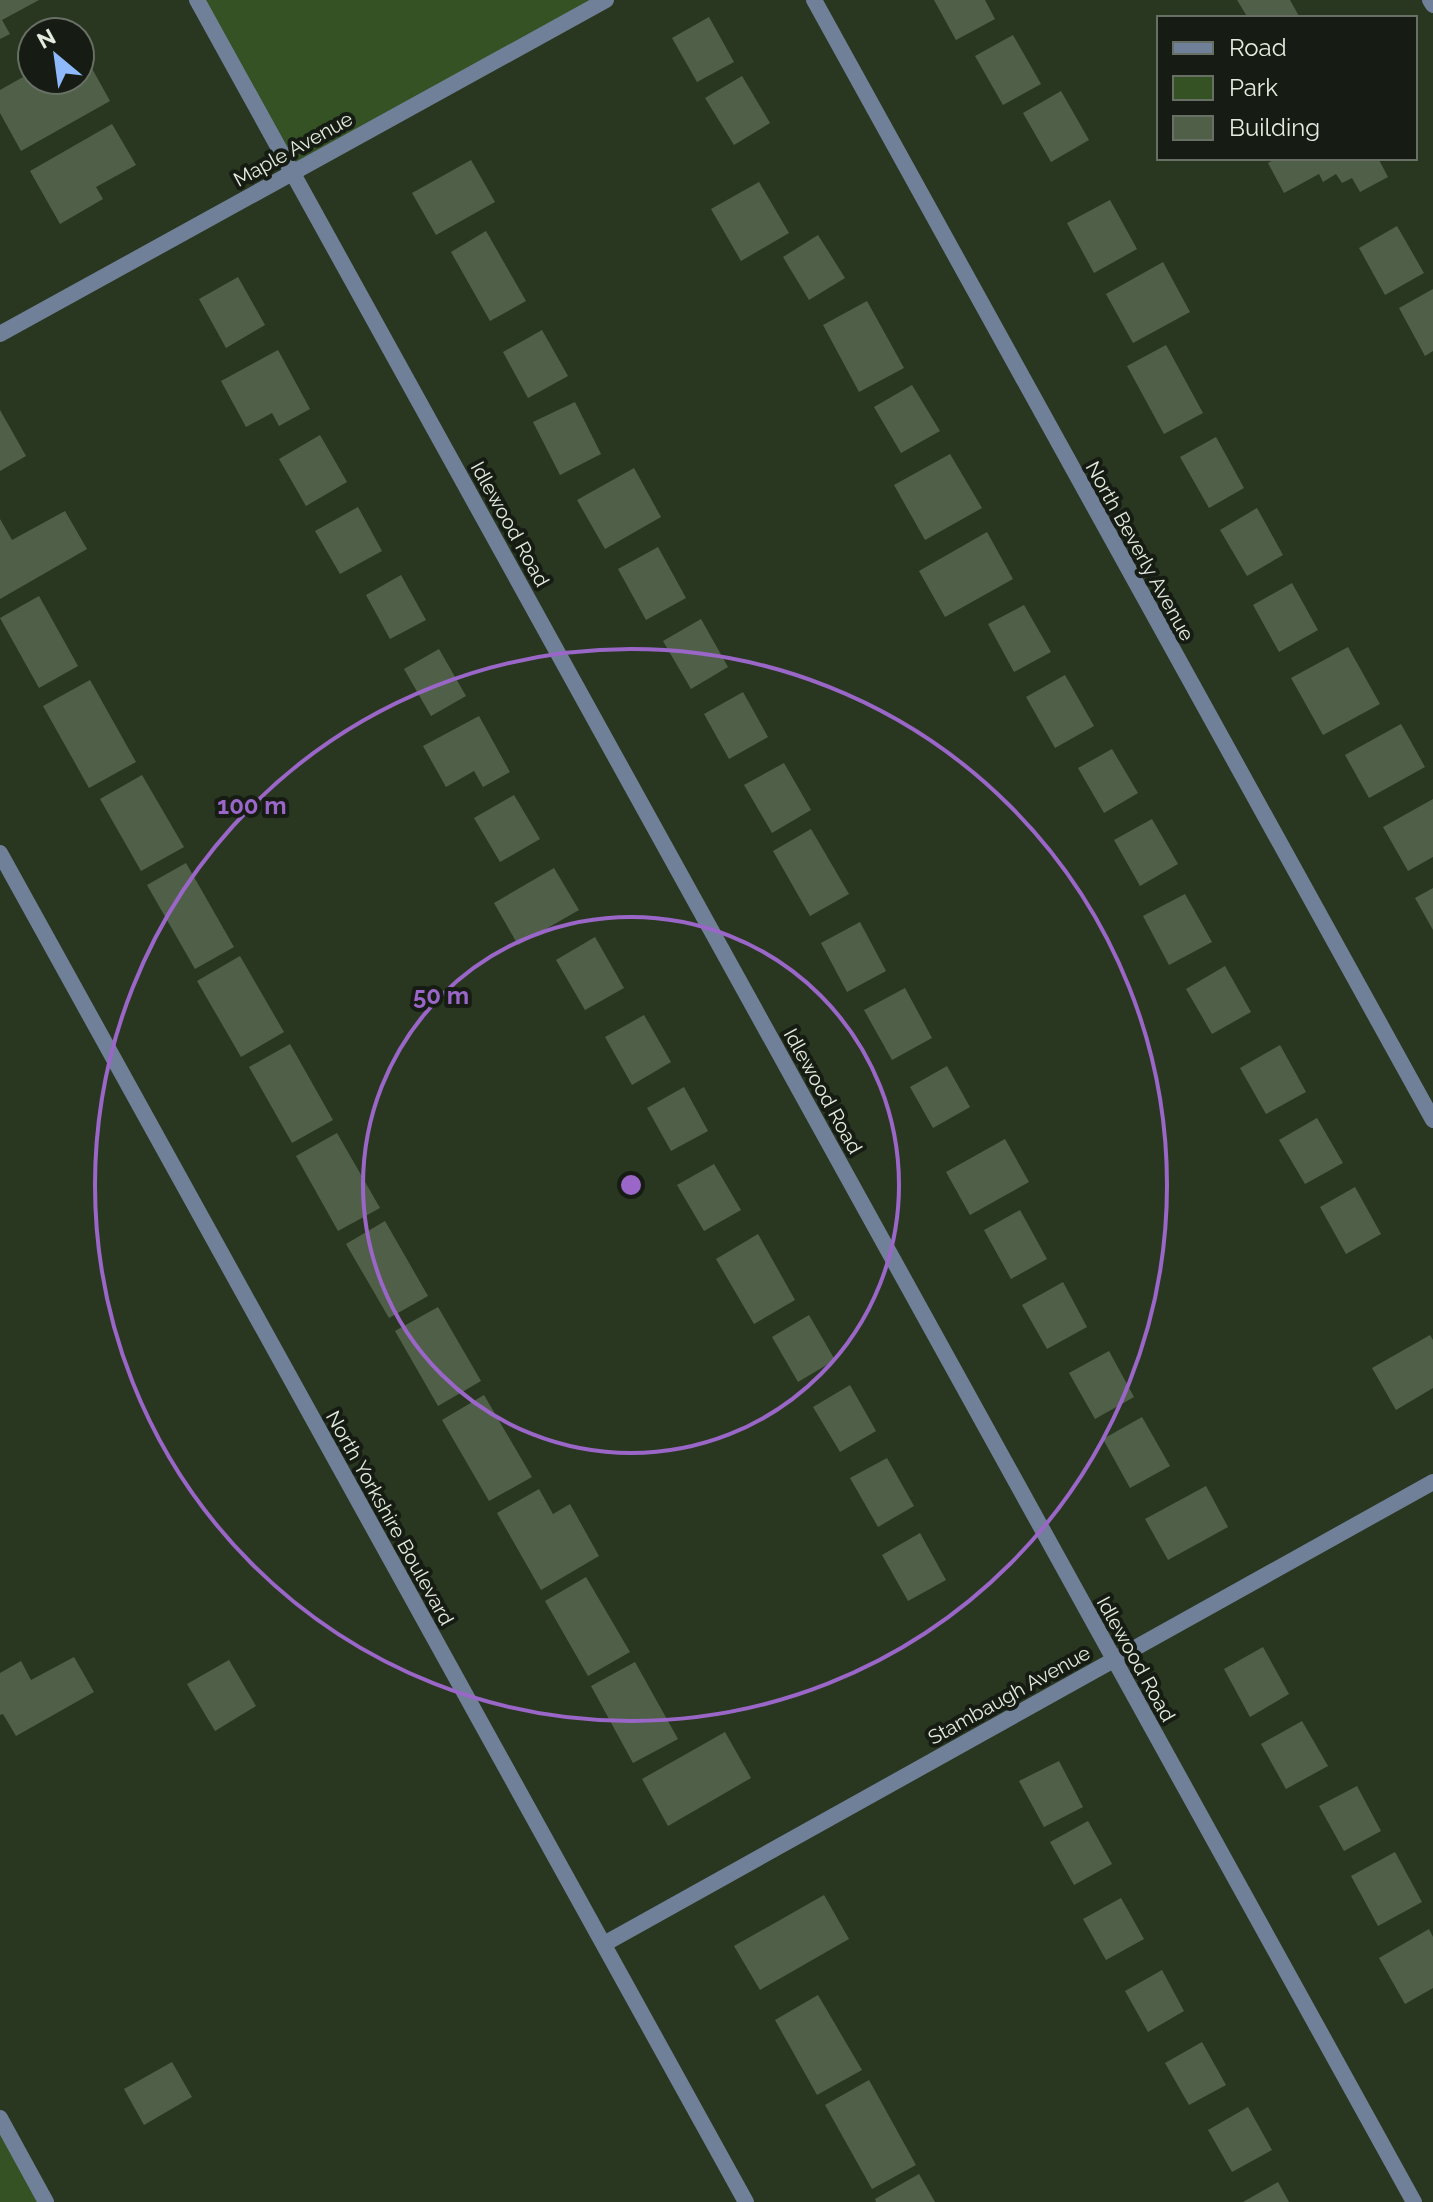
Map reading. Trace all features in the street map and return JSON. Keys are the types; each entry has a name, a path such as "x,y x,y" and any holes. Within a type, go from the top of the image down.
{"street":[{"name":"Idlewood Road","path":"197,0 1414,2202"},
{"name":"Maple Avenue","path":"0,334 606,0"},
{"name":"North Beverly Avenue","path":"814,0 1433,1120"},
{"name":"North Yorkshire Boulevard","path":"0,853 746,2202"},
{"name":"Stambaugh Avenue","path":"604,1944 1433,1482"},
{"path":"0,2118 46,2202"}],"green space":[{"path":"197,0 606,0 292,172"},
{"path":"0,2118 46,2202 0,2202"}],"building":[{"path":"0,0 39,0 2,20 10,34 0,39"},
{"path":"934,0 985,0 995,19 956,40"},
{"path":"1237,0 1290,0 1299,16 1247,16"},
{"path":"709,17 734,62 697,82 672,38"},
{"path":"1013,35 1041,84 1003,105 975,56"},
{"path":"96,76 110,101 21,151 0,113 0,90 16,81 16,96 96,96"},
{"path":"742,76 770,123 734,145 705,98"},
{"path":"1061,91 1089,140 1051,162 1023,113"},
{"path":"112,124 136,165 96,187 103,199 60,224 30,171"},
{"path":"471,160 495,202 436,235 412,193"},
{"path":"1273,160 1379,160 1388,177 1360,192 1352,178 1342,183 1336,174 1323,182 1319,174 1284,193 1268,163"},
{"path":"759,182 789,233 741,261 711,209"},
{"path":"1110,200 1137,249 1094,273 1067,223"},
{"path":"1397,226 1424,273 1385,295 1359,248"},
{"path":"486,231 526,301 490,321 451,252"},
{"path":"818,235 845,278 809,300 783,257"},
{"path":"1163,262 1190,312 1133,343 1106,294"},
{"path":"238,277 265,325 226,348 199,299"},
{"path":"1433,289 1433,351 1425,356 1399,308"},
{"path":"867,301 904,368 859,392 823,325"},
{"path":"542,330 568,376 528,398 503,352"},
{"path":"1166,345 1203,413 1164,434 1127,366"},
{"path":"278,350 310,409 279,426 272,413 246,427 221,381"},
{"path":"912,385 940,431 901,453 874,407"},
{"path":"575,402 601,454 560,475 533,422"},
{"path":"0,410 26,456 0,471"},
{"path":"320,435 347,482 306,506 279,459"},
{"path":"1216,437 1244,488 1209,508 1180,457"},
{"path":"950,454 982,508 925,540 894,485"},
{"path":"634,468 661,517 605,549 577,500"},
{"path":"358,507 382,551 340,574 315,531"},
{"path":"1257,508 1283,555 1247,576 1220,530"},
{"path":"65,511 87,549 0,599 0,519 12,540"},
{"path":"987,532 1013,579 945,617 919,571"},
{"path":"658,547 686,598 646,620 618,569"},
{"path":"401,575 426,620 390,639 366,595"},
{"path":"1292,583 1318,630 1279,652 1253,605"},
{"path":"39,596 78,666 39,688 0,618"},
{"path":"1024,605 1051,652 1014,672 988,624"},
{"path":"701,619 728,667 691,689 663,641"},
{"path":"1348,647 1380,704 1323,735 1291,678"},
{"path":"439,649 466,696 431,716 404,669"},
{"path":"1065,675 1094,726 1055,748 1026,697"},
{"path":"90,680 136,762 89,788 43,706"},
{"path":"743,692 768,737 729,759 704,714"},
{"path":"479,716 510,772 483,787 474,771 446,787 423,746"},
{"path":"1401,724 1425,767 1369,798 1345,755"},
{"path":"1112,749 1138,793 1104,813 1078,768"},
{"path":"784,763 811,810 772,833 744,785"},
{"path":"142,775 184,847 141,871 100,799"},
{"path":"514,795 540,839 500,862 474,818"},
{"path":"1433,799 1433,857 1408,871 1383,827"},
{"path":"1152,819 1178,864 1140,886 1114,840"},
{"path":"811,829 849,894 810,916 773,851"},
{"path":"186,863 234,947 195,969 147,885"},
{"path":"554,868 579,910 518,945 494,903"},
{"path":"1433,888 1433,930 1415,898"},
{"path":"1185,894 1212,942 1169,965 1143,916"},
{"path":"860,922 886,971 847,992 821,943"},
{"path":"595,937 624,988 585,1010 556,960"},
{"path":"240,956 284,1032 241,1057 197,981"},
{"path":"1225,966 1251,1012 1212,1034 1186,989"},
{"path":"905,988 932,1038 892,1060 864,1010"},
{"path":"644,1015 671,1062 632,1085 605,1037"},
{"path":"290,1044 333,1120 292,1143 249,1067"},
{"path":"1280,1045 1306,1092 1266,1114 1240,1068"},
{"path":"947,1066 970,1107 933,1128 910,1087"},
{"path":"684,1087 708,1131 671,1151 647,1108"},
{"path":"1317,1118 1343,1163 1305,1184 1279,1140"},
{"path":"337,1133 380,1208 338,1231 296,1156"},
{"path":"1005,1139 1029,1182 970,1215 946,1172"},
{"path":"714,1164 741,1210 704,1231 677,1185"},
{"path":"1355,1187 1381,1234 1346,1254 1320,1207"},
{"path":"1020,1210 1047,1259 1011,1279 984,1230"},
{"path":"385,1221 428,1296 389,1318 346,1244"},
{"path":"758,1234 795,1300 754,1324 716,1259"},
{"path":"1063,1282 1087,1327 1047,1349 1022,1305"},
{"path":"438,1307 481,1381 438,1406 395,1331"},
{"path":"809,1315 835,1360 798,1382 772,1337"},
{"path":"1430,1335 1433,1340 1433,1388 1396,1410 1372,1368"},
{"path":"1109,1351 1134,1397 1095,1419 1069,1373"},
{"path":"850,1385 876,1431 840,1452 813,1407"},
{"path":"484,1395 532,1477 489,1501 442,1420"},
{"path":"1142,1417 1170,1466 1130,1488 1103,1439"},
{"path":"887,1458 914,1506 878,1527 850,1478"},
{"path":"1206,1486 1228,1527 1168,1560 1145,1519"},
{"path":"539,1489 553,1514 570,1504 599,1556 541,1590 497,1513"},
{"path":"920,1533 946,1580 908,1601 882,1555"},
{"path":"586,1577 630,1652 588,1676 545,1601"},
{"path":"1263,1647 1289,1694 1250,1717 1224,1669"},
{"path":"74,1657 94,1692 16,1736 3,1714 0,1715 0,1673 21,1661 31,1680"},
{"path":"229,1660 256,1706 215,1731 187,1684"},
{"path":"635,1662 678,1739 633,1763 591,1686"},
{"path":"1302,1721 1328,1766 1286,1789 1261,1744"},
{"path":"725,1732 751,1778 668,1826 642,1779"},
{"path":"1059,1761 1083,1807 1044,1827 1019,1781"},
{"path":"1357,1786 1381,1831 1344,1851 1319,1806"},
{"path":"1088,1821 1112,1864 1074,1885 1050,1842"},
{"path":"1395,1852 1422,1902 1378,1926 1351,1876"},
{"path":"824,1895 849,1939 760,1990 734,1946"},
{"path":"1121,1898 1144,1939 1106,1960 1083,1919"},
{"path":"1429,1929 1433,1937 1433,1988 1405,2004 1379,1958"},
{"path":"1162,1970 1184,2011 1148,2032 1125,1991"},
{"path":"818,1995 862,2070 817,2095 775,2020"},
{"path":"1202,2042 1226,2085 1189,2105 1165,2063"},
{"path":"172,2062 192,2097 144,2125 124,2089"},
{"path":"869,2080 916,2165 872,2189 825,2105"},
{"path":"1248,2107 1272,2150 1232,2172 1208,2130"},
{"path":"919,2174 935,2202 876,2202 875,2199"},
{"path":"1278,2182 1289,2202 1243,2202"}]}
